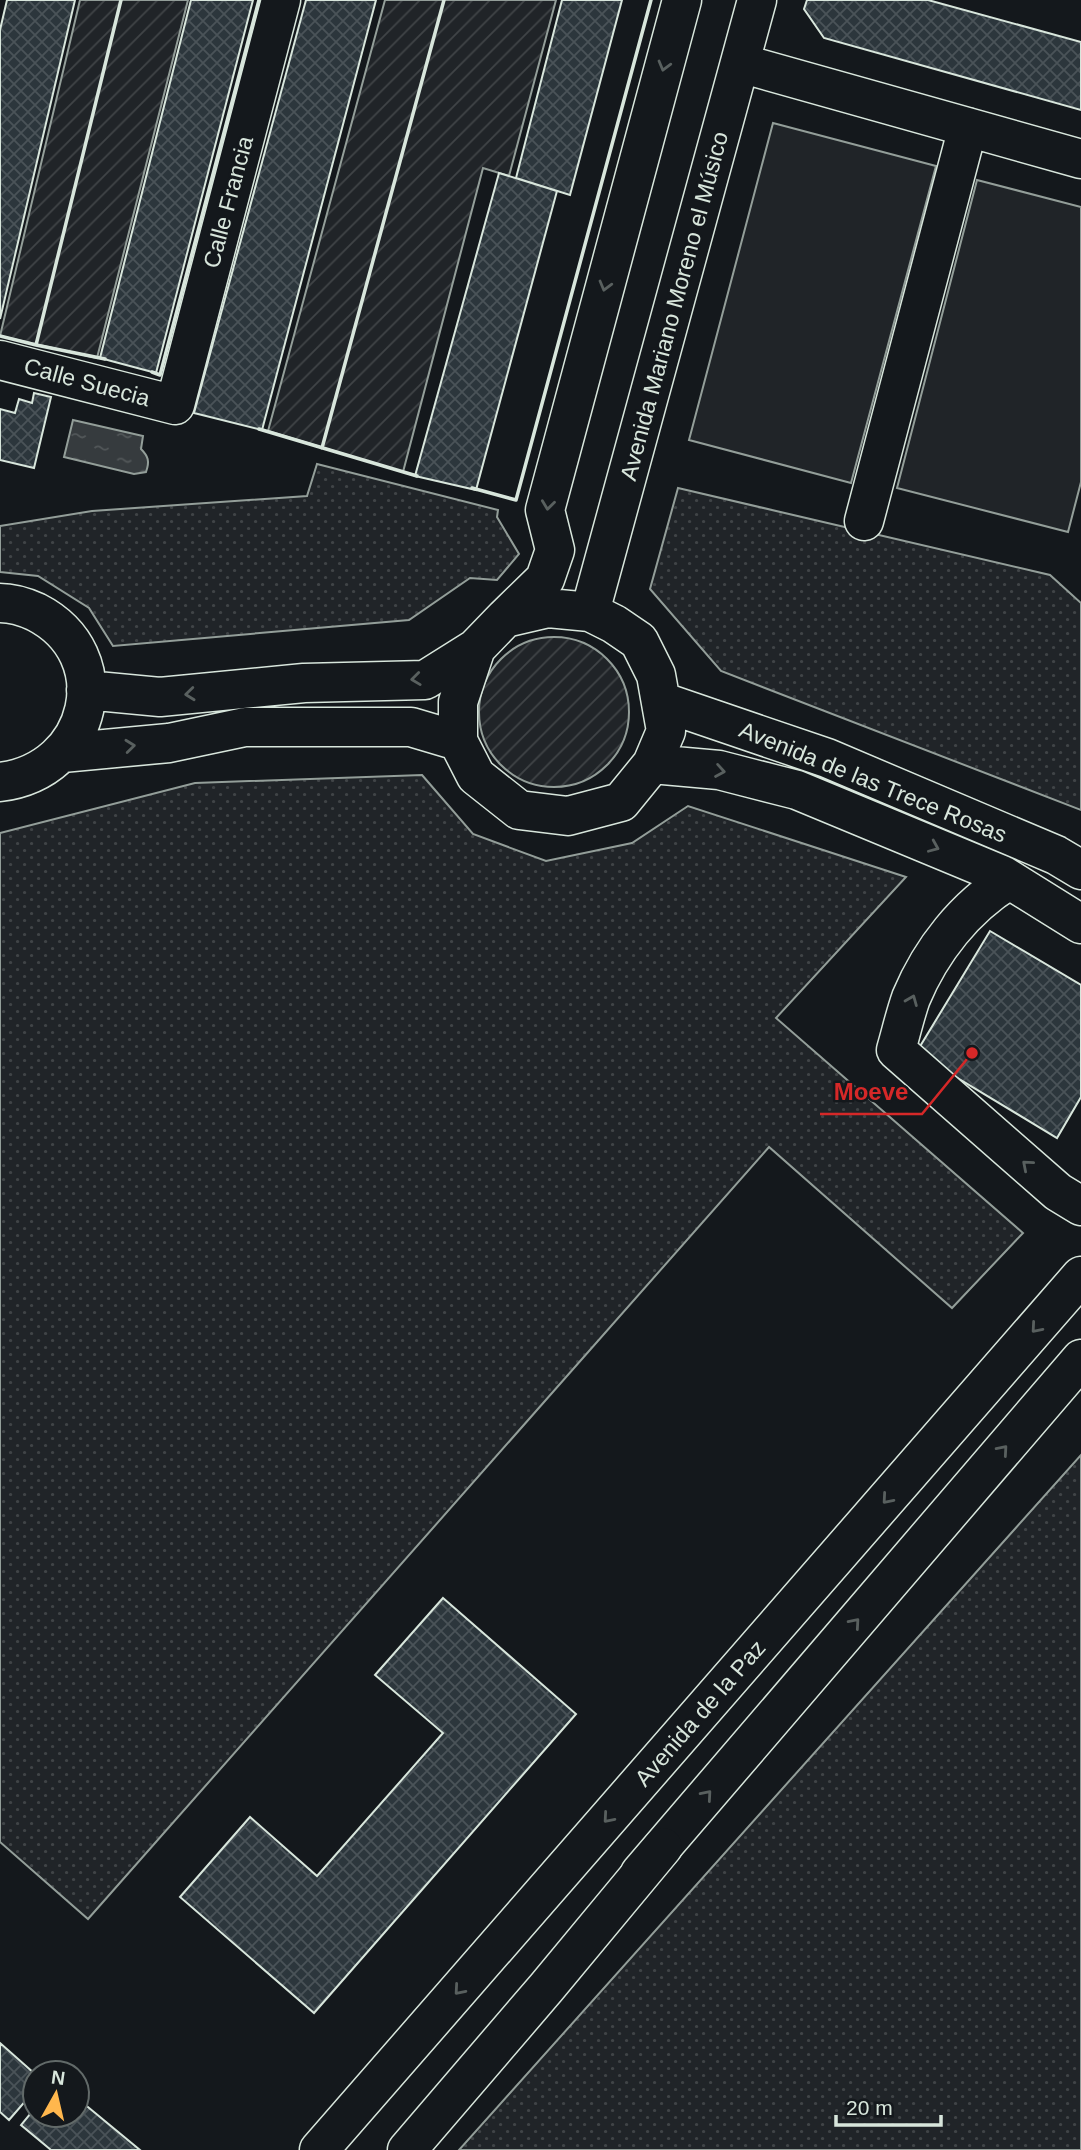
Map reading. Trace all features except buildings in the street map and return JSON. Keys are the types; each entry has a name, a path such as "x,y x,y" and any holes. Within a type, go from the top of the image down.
{"main road":[{"name":"Calle Francia","path":"175,405 281,0"},
{"path":"86,690 160,697 304,683 425,680 476,648 545,579 555,550 545,510 682,0"},
{"name":"Avenida Mariano Moreno el Músico","path":"590,612 758,0"},
{"path":"740,63 1081,159"},
{"path":"864,521 968,128"},
{"name":"Calle Suecia","path":"0,360 175,405"},
{"path":"0,603 28,608 47,618 63,632 83,669 86,690 84,713 76,735 62,753 45,768 24,778 0,782"},
{"path":"476,648 458,702 458,741 476,776 519,810 568,816 621,802 652,764 666,731 663,702 656,675 639,641 590,612 548,607 505,618"},
{"name":"Avenida de las Trece Rosas","path":"663,702 827,758 1056,855 1081,870"},
{"path":"62,753 169,743 246,727 411,727 458,741"},
{"name":"Avenida de las Trece Rosas","path":"652,764 719,770 797,790 1009,880 1081,924"},
{"path":"1009,880 975,903 936,950 911,998 896,1050 1058,1192 1081,1206"},
{"name":"Avenida de la Paz","path":"319,2150 1081,1276"},
{"path":"407,2150 1081,1359"},
{"path":"385,2150 663,1847"}],"shaded area":[{"path":"80,0 188,0 97,358 0,336"},
{"path":"385,0 556,0 509,176 483,168 403,472 268,431"},
{"path":"773,123 936,166 851,483 689,440"},
{"path":"977,180 1081,207 1081,482 1068,532 897,488"},
{"path":"317,464 498,510 497,517 519,554 497,580 470,578 409,620 113,646 89,608 38,576 0,572 0,526 92,511 307,496"},
{"path":"678,488 1050,575 1081,603 1081,810 721,671 650,589"},
{"path":"554,637 583,642 607,659 624,683 629,712 624,741 607,765 583,782 554,787 525,782 501,765 484,741 479,712 484,683 501,659 525,642"},
{"path":"422,775 473,834 546,861 632,843 688,806 906,877 776,1018 1023,1233 952,1308 769,1147 88,1919 0,1842 0,833 195,783"},
{"path":"1081,1455 1081,2150 459,2150"}],"water":[{"path":"73,420 143,436 141,449 148,459 146,472 134,474 64,457"}],"wall":[{"path":"0,336 36,345 121,0"},
{"path":"152,372 160,375 259,0"},
{"path":"322,448 444,0"},
{"path":"472,488 516,500 651,0"},
{"path":"36,345 105,359"},
{"path":"259,429 417,476"}],"place":[{"name":"Moeve","path":"972,1053"}]}
